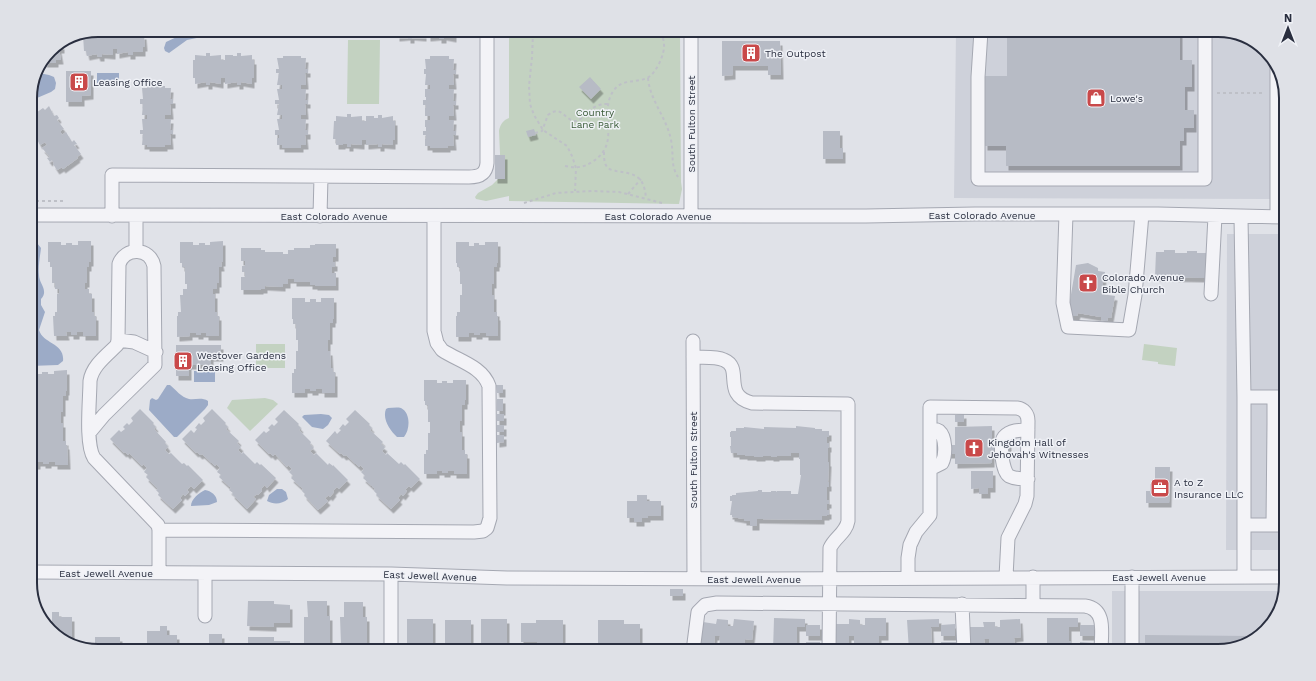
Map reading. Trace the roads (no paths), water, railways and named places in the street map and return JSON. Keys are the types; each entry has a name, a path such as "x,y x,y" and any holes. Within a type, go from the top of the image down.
{"street":[{"path":"112,216 112,175 469,177 483,174 486,169 487,159 487,37"},
{"name":"South Fulton Street","path":"691,37 691,216"},
{"path":"981,37 978,77 978,179 1205,179 1205,37"},
{"path":"1277,82 1279,143"},
{"path":"320,216 321,177"},
{"name":"East Colorado Avenue","path":"37,215 866,216 974,214 1142,214 1279,217"},
{"path":"1066,214 1063,302 1068,327 1129,330 1135,288 1142,214"},
{"path":"136,216 136,251"},
{"path":"159,530 474,532 483,531 487,528 490,518 489,386 481,373 442,350 438,346 434,319 434,216"},
{"path":"1211,294 1215,216"},
{"path":"1241,217 1244,397 1244,577"},
{"path":"89,433 104,415 155,365 154,263 148,255 136,251 125,255 119,264 117,345 91,372 89,433 90,450 93,456 155,520 159,530 159,573"},
{"path":"118,340 134,342 156,352"},
{"name":"South Fulton Street","path":"693,341 694,579"},
{"path":"693,358 717,358 727,361 733,371 736,394 740,399 746,402 848,404 848,521 844,531 832,543 830,548 829,644"},
{"path":"1244,397 1279,397"},
{"path":"908,578 908,558 910,545 916,532 930,515 930,469 942,463 944,459 943,439 940,432 930,428 930,407 1017,408 1024,411 1027,415 1028,492 1025,504 1008,538 1006,577"},
{"path":"1028,430 1018,430 1008,433 1002,442 1002,462 1006,473 1016,478 1028,479"},
{"path":"1279,442 1279,505"},
{"path":"1244,525 1279,525"},
{"name":"East Jewell Avenue","path":"37,572 392,574 507,578 694,579 1244,577 1279,580"},
{"path":"205,573 205,616"},
{"path":"392,574 392,644"},
{"path":"1032,605 1033,577"},
{"path":"1132,577 1132,644"},
{"path":"694,644 697,615 699,610 705,605 717,603 1081,605 1094,608 1098,612 1101,619 1101,644"},
{"path":"962,604 964,644"}],"water":[{"path":"177,37 202,37 187,40 169,53 165,51 164,48 166,42"},
{"path":"97,73 119,73 119,83 97,83"},
{"path":"42,74 54,77 56,83 55,89 37,98 39,82"},
{"path":"37,243 41,248 39,278 44,290 41,305 45,312 39,330 41,335 61,351 63,361 58,365 37,366"},
{"path":"194,371 215,371 215,382 194,382"},
{"path":"167,385 170,385 186,398 203,399 208,401 208,405 205,409 177,437 174,437 149,410 150,400 152,398 156,400 158,399"},
{"path":"401,408 407,414 408,426 404,437 397,437 387,424 385,413 386,409"},
{"path":"304,415 329,415 332,418 328,425 323,429 312,427 302,417"},
{"path":"277,489 282,489 286,492 288,499 278,503 267,501 269,495"},
{"path":"205,490 209,491 216,497 217,502 209,505 191,506 194,499"}],"place":[{"name":"The Outpost","path":"751,53"},
{"name":"Leasing Office","path":"79,82"},
{"name":"Lowe's","path":"1096,98"},
{"name":"Colorado Avenue Bible Church","path":"1088,283"},
{"name":"Westover Gardens Leasing Office","path":"183,361"},
{"name":"Kingdom Hall of Jehovah's Witnesses","path":"974,448"},
{"name":"A to Z Insurance LLC","path":"1160,488"}],"park label":[{"name":"Country Lane Park","path":"595,118"}]}
